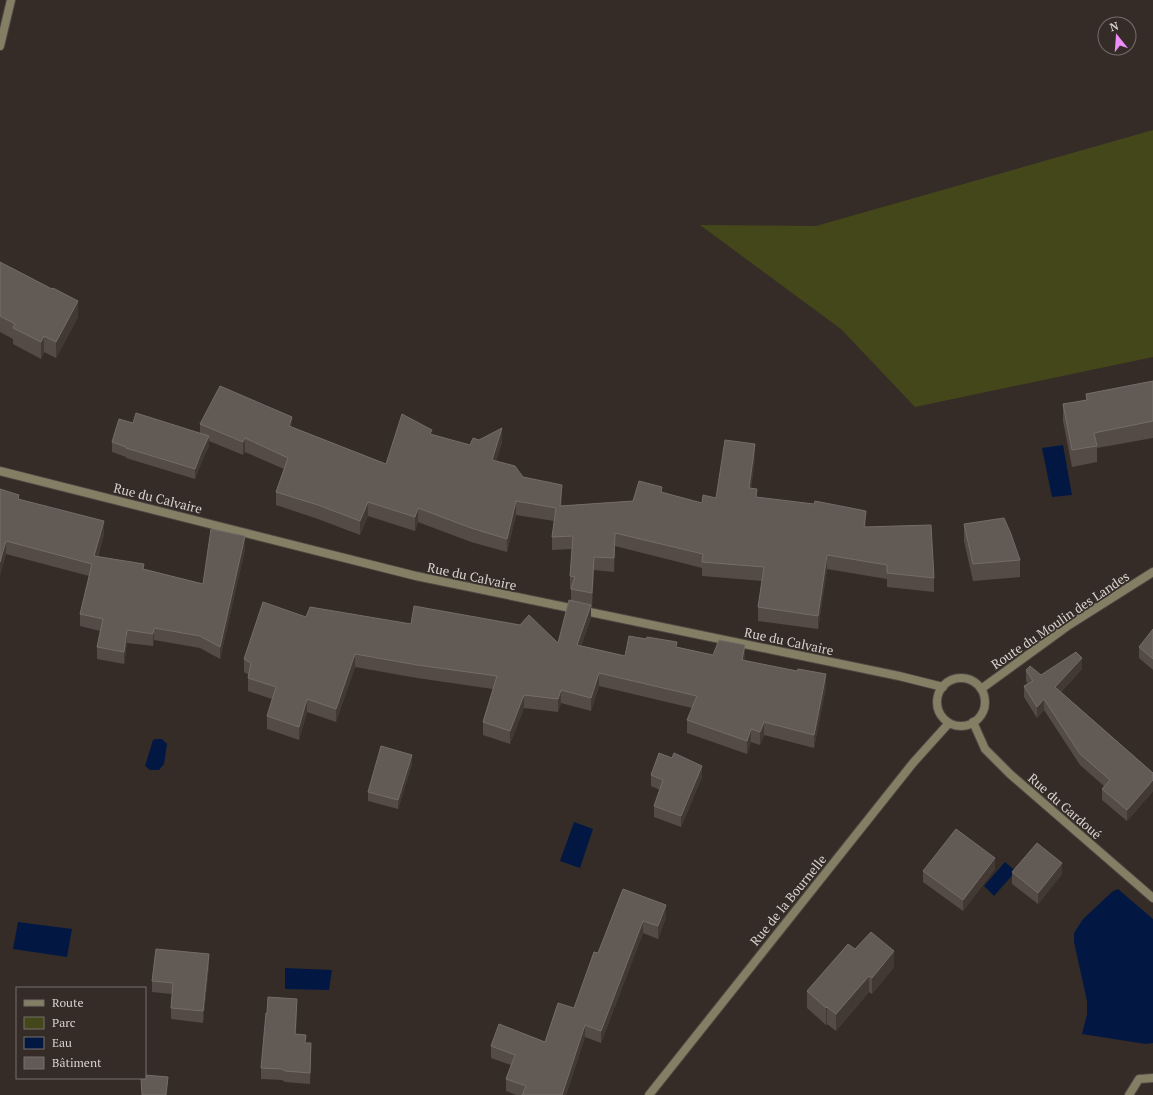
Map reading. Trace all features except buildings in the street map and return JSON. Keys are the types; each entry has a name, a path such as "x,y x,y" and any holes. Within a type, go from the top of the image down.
{"street":[{"path":"0,46 11,0"},
{"name":"Rue du Calvaire","path":"0,470 416,576 899,676 943,687"},
{"name":"Route du Moulin des Landes","path":"980,689 1069,625 1153,572"},
{"path":"962,678 976,684 980,689 984,696 983,711 979,717 968,725 961,726 949,723 939,713 937,700 939,693 948,682 962,678"},
{"name":"Rue du Gardoué","path":"973,722 985,749 1010,774 1153,898"},
{"name":"Rue de la Bournelle","path":"649,1095 913,763 949,723"},
{"path":"1129,1095 1139,1079 1153,1078"}],"green space":[{"path":"1153,130 1153,357 915,407 841,329 700,225 816,226"}],"water":[{"path":"1063,445 1072,495 1052,497 1042,448"},
{"path":"162,739 167,744 164,764 159,770 150,770 145,766 153,740"},
{"path":"574,822 593,829 580,868 560,861"},
{"path":"1005,862 1016,871 994,896 984,886"},
{"path":"1118,889 1153,919 1153,1043 1146,1044 1082,1034 1087,1014 1087,1001 1074,942 1074,933 1083,919 1113,891"},
{"path":"18,922 72,929 67,957 13,949"},
{"path":"285,968 332,970 329,990 285,989"}]}
